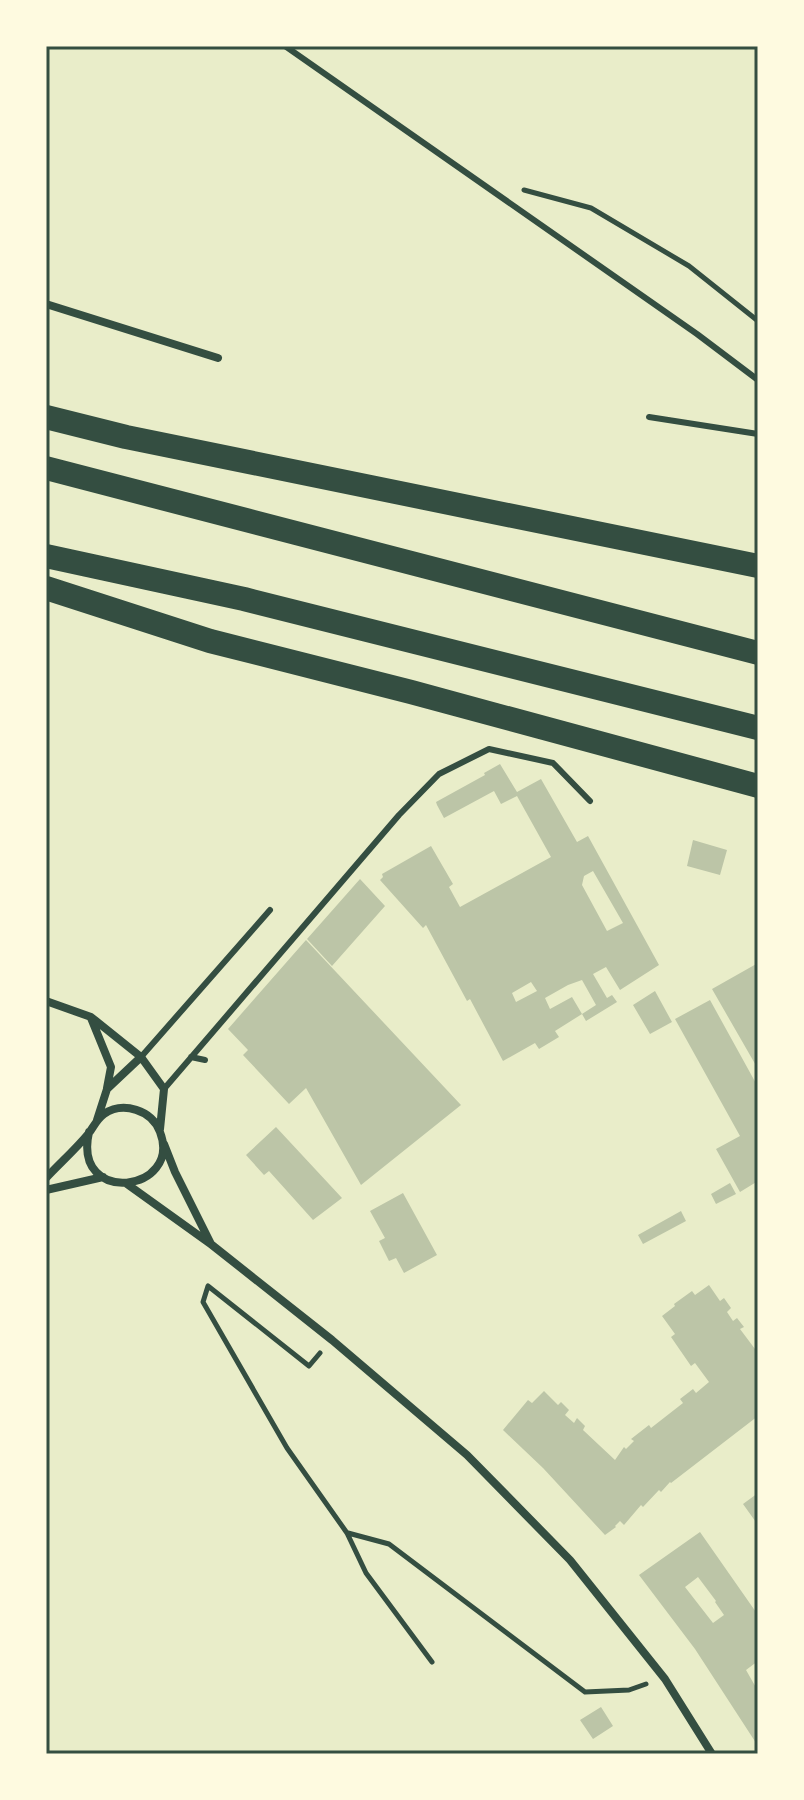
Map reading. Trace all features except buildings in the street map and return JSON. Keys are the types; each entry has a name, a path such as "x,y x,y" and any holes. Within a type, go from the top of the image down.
{"highway":[{"path":"46,417 126,437 758,566"},
{"path":"46,468 758,653"},
{"path":"46,539 244,599"},
{"path":"46,556 244,599 758,728"},
{"path":"46,588 210,641 758,786"}],"street":[{"path":"46,304 218,358"},
{"path":"46,1001 91,1017 141,1057 164,1089 160,1129 163,1141 212,1245"},
{"path":"46,1178 89,1132 107,1089 111,1067 91,1017"},
{"path":"107,1089 141,1057"},
{"path":"96,1121 105,1113 130,1108 142,1111 160,1129"},
{"path":"89,1132 88,1157 94,1168 103,1177 127,1184 149,1175 158,1165 163,1141"},
{"path":"46,1190 103,1177"},
{"path":"127,1184 212,1245 332,1340 467,1455 570,1560 665,1679 712,1754"}],"lane":[{"path":"285,46 758,380"},
{"path":"649,417 758,434"},
{"path":"164,1089 399,815 439,774 489,749 553,763 590,801"},
{"path":"141,1057 270,910"},
{"path":"191,1057 205,1060"}],"path":[{"path":"517,189 591,208 689,266 758,321"},
{"path":"332,1340 309,1366 208,1286 203,1302 287,1448 347,1533 366,1573 432,1662"},
{"path":"347,1533 389,1544 585,1692 629,1690 665,1679"}]}
